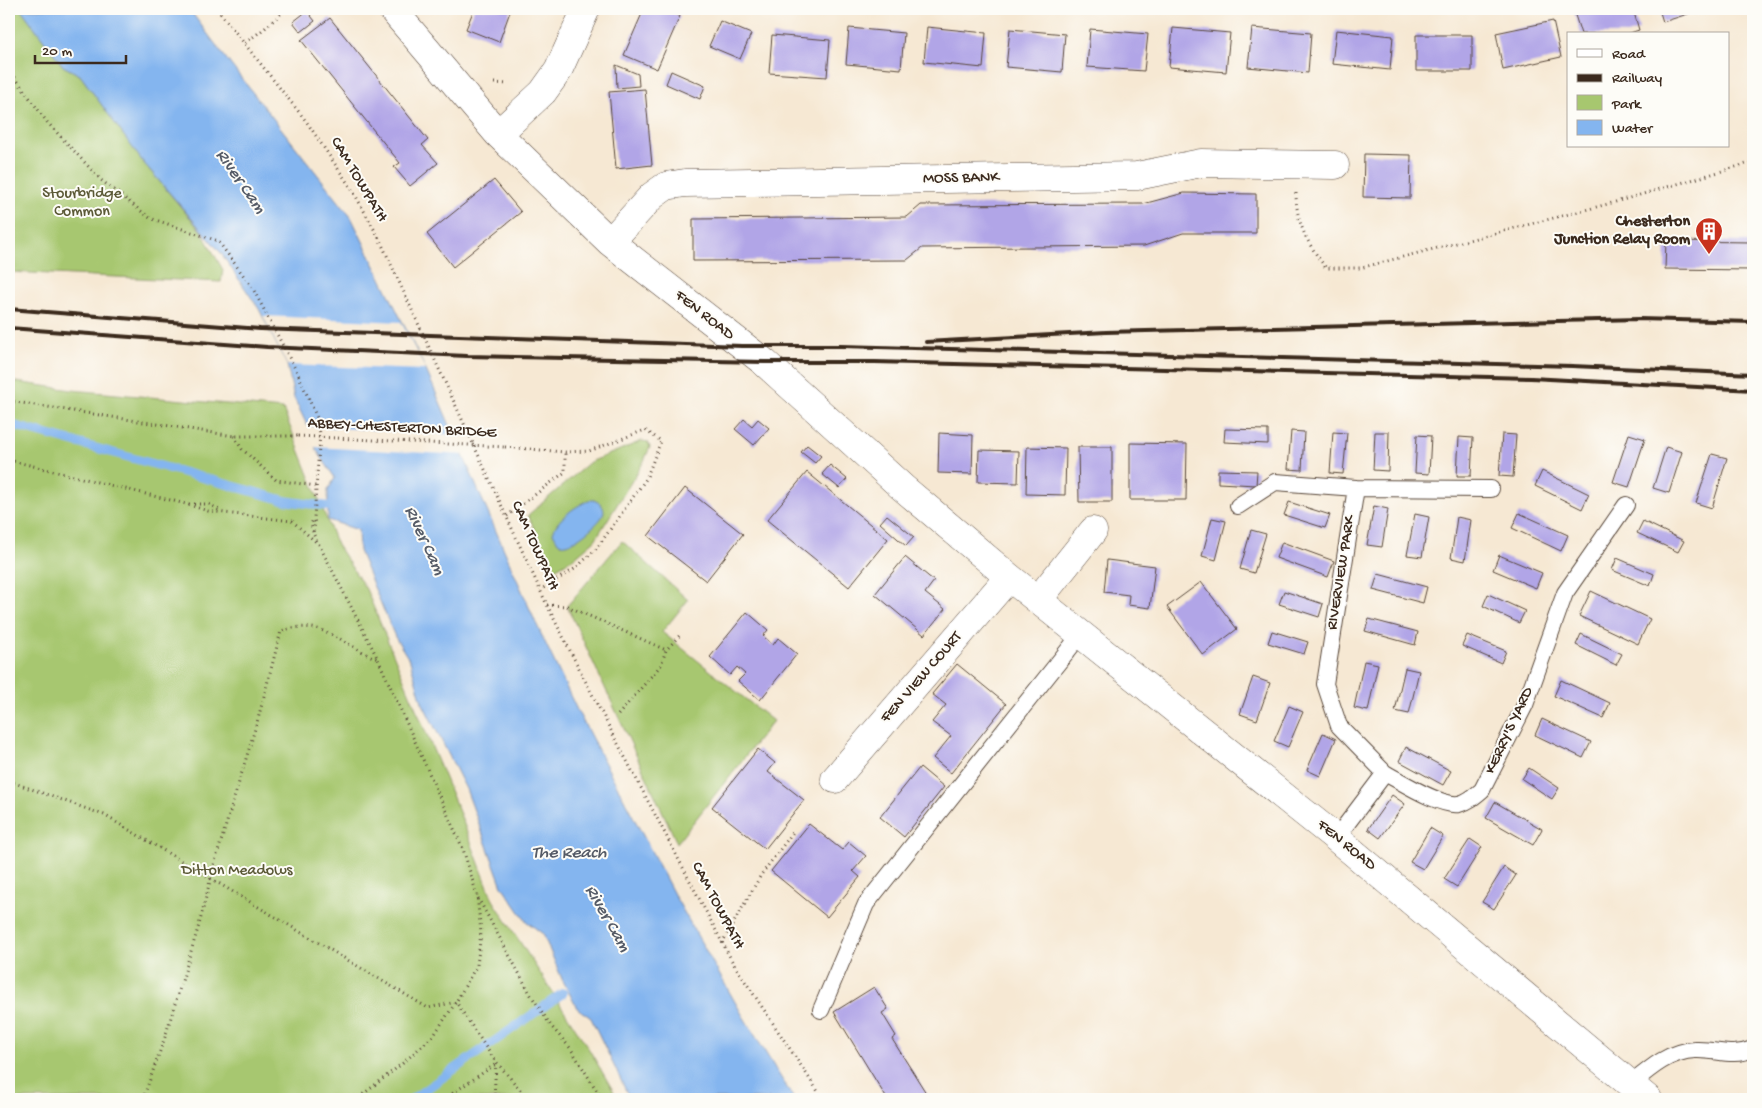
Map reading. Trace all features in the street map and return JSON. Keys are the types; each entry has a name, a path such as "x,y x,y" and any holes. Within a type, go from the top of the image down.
{"street":[{"name":"FEN ROAD","path":"392,9 498,134 610,242 764,362 902,487 1009,577 1336,838 1639,1092"},
{"path":"498,134 543,92 558,71 586,9"},
{"name":"MOSS BANK","path":"610,242 652,196 666,186 685,183 1137,176 1201,163 1335,165"},
{"path":"1038,600 1093,531"},
{"name":"FEN VIEW COURT","path":"835,779 1009,577"}],"lane":[{"path":"1238,506 1275,482 1356,488 1491,489"},
{"name":"RIVERVIEW PARK","path":"1356,488 1325,684 1339,726 1385,773"},
{"name":"KERRY'S YARD","path":"1385,773 1446,805 1460,804 1470,800 1482,790 1525,705 1565,593 1626,506"},
{"path":"821,1010 866,904 1081,634"},
{"path":"1336,838 1385,773"},
{"path":"1639,1092 1664,1058 1694,1050 1740,1054 1753,1049"}],"path":[{"name":"CAM TOWPATH","path":"217,9 306,121 354,191 379,238 547,605 596,702 733,963 823,1099"},
{"path":"244,43 264,29 286,9"},
{"path":"9,68 47,122 100,180 150,218 218,242 252,286 298,376 317,418 320,433 314,517 311,525 313,533 378,659 425,761 463,850 477,895 496,933 550,1026 571,1049 602,1099"},
{"path":"1296,164 1296,210 1308,244 1326,268 1360,268 1612,203 1753,162"},
{"name":"ABBEY-CHESTERTON BRIDGE","path":"9,401 234,436 298,436 565,452 589,451 645,430 661,441 646,479 597,548 576,568 540,590"},
{"path":"234,436 242,449 276,480 316,486"},
{"path":"506,516 565,472 565,452"},
{"path":"9,460 208,511 221,511 292,521 319,544"},
{"path":"186,504 209,504 221,511"},
{"path":"547,605 567,606 666,650"},
{"path":"143,1099 165,1036 199,925 281,631 295,626 325,630 364,654 378,659"},
{"path":"618,715 661,665 666,650 681,634"},
{"path":"9,781 104,815 428,1008 456,1002"},
{"path":"722,942 761,875 794,831"},
{"path":"357,1099 434,1036 456,1002 477,965 481,933 477,895"},
{"path":"456,1002 493,1058 528,1099"},
{"path":"444,1099 496,1062"},
{"path":"494,1099 496,1062"}],"green space":[{"name":"Stourbridge Common","path":"9,9 21,9 63,66 80,75 143,162 201,231 223,270 221,282 9,272"},
{"name":"Ditton Meadows","path":"9,381 72,390 283,409 337,545 366,589 462,819 493,900 587,1046 618,1099 9,1099"},
{"path":"642,441 648,442 650,447 643,463 595,540 574,558 553,570 528,515 590,462"},
{"path":"622,541 688,600 662,632 773,721 677,843 567,606"}],"water":[{"path":"21,9 189,9 351,217 426,370 535,621 577,710 676,898 743,1016 794,1099 630,1099 591,1018 577,1008 562,979 543,934 526,921 502,886 466,789 422,702 410,661 395,637 359,551 358,530 328,520 328,490 335,478 316,449 294,398 287,365 259,309 221,253 143,162 80,75 63,66"},
{"path":"590,500 594,500 602,505 604,512 601,519 575,541 563,544 558,542 553,533 558,523 573,509"}],"pier":[{"path":"263,316 401,322 426,370 287,365"},
{"path":"305,426 457,435 466,455 313,447"}],"building":[{"path":"474,9 511,9 499,42 466,29"},
{"path":"644,9 663,9 680,16 657,69 624,55"},
{"path":"1585,9 1633,9 1639,30 1633,32 1580,32 1574,12"},
{"path":"1659,9 1703,9 1663,22"},
{"path":"307,11 315,21 301,32 293,22"},
{"path":"330,18 428,140 422,145 438,163 410,186 394,167 400,163 301,40"},
{"path":"720,21 751,34 740,59 709,46"},
{"path":"1553,21 1561,57 1503,70 1496,33"},
{"path":"927,27 986,33 983,68 924,62"},
{"path":"849,28 904,33 901,69 846,64"},
{"path":"1173,28 1230,33 1226,72 1169,67"},
{"path":"1252,28 1311,33 1308,73 1248,67"},
{"path":"1010,29 1065,34 1062,72 1006,67"},
{"path":"1090,29 1148,34 1144,71 1087,67"},
{"path":"1336,30 1393,36 1390,70 1332,64"},
{"path":"772,35 830,40 827,77 769,73"},
{"path":"1416,35 1472,35 1472,71 1416,71"},
{"path":"616,65 638,74 639,86 617,88"},
{"path":"671,71 705,86 700,99 666,84"},
{"path":"645,89 652,165 616,169 609,92"},
{"path":"1364,154 1411,155 1410,198 1363,197"},
{"path":"494,180 521,212 453,267 427,234"},
{"path":"1184,193 1256,194 1256,233 1183,233 1144,246 922,248 907,260 693,261 693,219 907,217 921,205 1143,204"},
{"name":"Chesterton Junction Relay Room","path":"1666,241 1752,242 1752,270 1665,269"},
{"path":"744,419 752,426 758,419 769,428 754,445 735,429"},
{"path":"1225,429 1268,430 1268,444 1224,442"},
{"path":"1291,431 1304,432 1302,470 1288,469"},
{"path":"1333,432 1347,433 1343,474 1330,473"},
{"path":"1375,432 1389,432 1388,471 1373,470"},
{"path":"939,433 973,435 972,474 938,473"},
{"path":"1502,434 1516,435 1513,477 1499,476"},
{"path":"1629,434 1645,439 1629,487 1613,482"},
{"path":"1417,435 1431,436 1429,474 1415,473"},
{"path":"1459,437 1473,438 1471,476 1457,476"},
{"path":"1130,443 1187,444 1186,500 1130,500"},
{"path":"807,445 821,456 815,463 801,452"},
{"path":"1027,447 1066,448 1065,495 1026,494"},
{"path":"1078,447 1112,447 1112,502 1079,502"},
{"path":"1666,447 1682,452 1669,493 1653,488"},
{"path":"979,450 1019,451 1018,483 978,482"},
{"path":"1712,454 1727,458 1712,508 1696,503"},
{"path":"830,465 847,479 839,488 822,474"},
{"path":"1218,470 1257,471 1256,485 1218,483"},
{"path":"1542,471 1589,494 1582,509 1535,486"},
{"path":"807,472 888,539 849,587 767,520"},
{"path":"685,488 743,534 706,581 648,536"},
{"path":"1289,502 1330,515 1325,528 1284,515"},
{"path":"1374,506 1388,509 1382,547 1367,545"},
{"path":"1519,513 1568,535 1561,551 1512,528"},
{"path":"1415,514 1429,517 1422,557 1407,555"},
{"path":"887,515 914,537 906,546 880,523"},
{"path":"1457,517 1471,520 1465,561 1451,558"},
{"path":"1212,518 1226,521 1216,560 1202,556"},
{"path":"1643,521 1684,541 1678,552 1637,533"},
{"path":"1251,530 1266,534 1254,573 1240,569"},
{"path":"1282,542 1334,561 1328,577 1276,558"},
{"path":"1499,555 1542,573 1536,588 1493,570"},
{"path":"905,557 934,581 925,593 945,609 924,635 875,594"},
{"path":"1617,558 1654,574 1650,586 1612,570"},
{"path":"1107,560 1155,566 1150,608 1128,605 1129,595 1104,592"},
{"path":"1378,574 1427,587 1423,603 1373,590"},
{"path":"1201,582 1237,629 1203,655 1167,607"},
{"path":"1284,591 1323,604 1319,617 1279,604"},
{"path":"1591,591 1650,619 1638,644 1579,616"},
{"path":"1488,594 1525,611 1519,623 1483,606"},
{"path":"747,612 768,630 763,636 773,645 778,638 797,654 760,700 738,681 745,674 737,667 730,675 710,657"},
{"path":"1369,619 1418,632 1415,645 1365,631"},
{"path":"1272,631 1308,642 1304,654 1268,643"},
{"path":"1581,634 1622,654 1616,665 1576,645"},
{"path":"1467,635 1506,651 1501,663 1462,646"},
{"path":"1364,661 1378,664 1368,711 1354,708"},
{"path":"957,664 1006,704 951,773 933,758 951,736 932,722 946,705 932,694"},
{"path":"1405,668 1419,671 1409,714 1395,711"},
{"path":"1253,677 1270,683 1257,720 1240,714"},
{"path":"1561,680 1610,703 1603,718 1554,696"},
{"path":"1289,706 1303,712 1288,747 1274,741"},
{"path":"1542,719 1591,742 1583,758 1535,735"},
{"path":"1323,733 1336,739 1320,776 1307,770"},
{"path":"1406,747 1451,771 1443,785 1399,761"},
{"path":"758,749 775,763 768,772 804,800 765,849 712,807"},
{"path":"920,767 944,787 904,837 880,817"},
{"path":"1529,768 1559,788 1552,799 1522,779"},
{"path":"1392,795 1405,804 1380,838 1368,829"},
{"path":"1495,802 1542,829 1533,845 1486,818"},
{"path":"809,824 842,850 849,842 866,856 853,871 860,877 827,917 771,871"},
{"path":"1430,828 1443,836 1423,869 1410,862"},
{"path":"1470,839 1482,847 1457,887 1444,879"},
{"path":"1504,867 1516,875 1494,909 1482,902"},
{"path":"874,987 888,1009 882,1013 896,1036 892,1039 928,1096 922,1099 887,1099 834,1012"}],"waterway":[{"path":"9,424 287,501 340,508"},
{"path":"412,1099 563,993"}],"railway":[{"path":"9,309 260,329 742,346 841,346 1572,366 1753,374"},
{"path":"926,342 1106,332 1639,319 1753,322"},
{"path":"9,328 267,347 467,356 764,362 875,362 1531,378 1753,390"}],"place":[{"name":"Chesterton Junction Relay Room","path":"1709,255"}],"water label":[{"name":"River Cam","path":"240,182"},
{"name":"River Cam","path":"424,541"},
{"name":"The Reach","path":"569,853"},
{"name":"River Cam","path":"607,919"}]}
